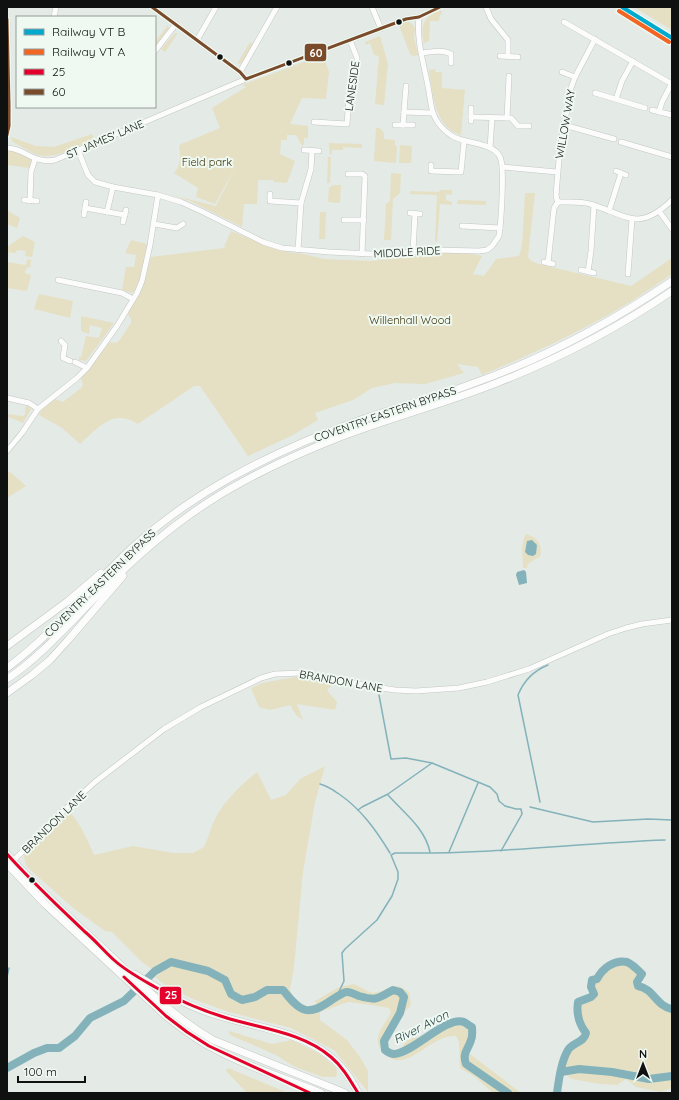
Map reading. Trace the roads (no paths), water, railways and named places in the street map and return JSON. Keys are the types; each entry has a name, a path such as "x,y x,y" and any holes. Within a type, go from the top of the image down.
{"highway":[{"name":"COVENTRY EASTERN BYPASS","path":"7,668 54,627 134,546 158,526 229,478 275,455 323,434 475,383 534,360 616,317 672,281"},
{"name":"COVENTRY EASTERN BYPASS","path":"7,678 30,662 102,590 155,541 201,508 242,482 295,455 342,436 461,397 537,367 607,332 672,291"},
{"path":"7,646 68,601 134,546"},
{"path":"7,693 50,660 142,553"},
{"path":"7,854 10,863 45,904 129,975 166,1016 187,1032 209,1046 240,1062 321,1093"},
{"path":"10,863 124,968 129,975 185,1003 210,1013 276,1031 315,1045 335,1060 350,1078 358,1093"},
{"path":"151,998 193,1028 213,1040 345,1093"},
{"path":"272,1075 310,1093"}],"street":[{"path":"152,7 240,72 246,79"},
{"path":"197,40 216,7"},
{"path":"240,72 277,7"},
{"path":"372,7 381,29"},
{"name":"ST JAMES' LANE","path":"7,148 16,149 35,159 49,161 55,160 246,79 406,19 419,17 440,7"},
{"path":"486,7 491,19 508,40 508,56"},
{"path":"419,17 419,36 422,53 433,113 438,123 453,137 490,148 499,154 503,167"},
{"path":"7,19 10,121 7,135"},
{"path":"564,22 672,84 662,102 659,112"},
{"path":"156,50 176,24"},
{"name":"WILLOW WAY","path":"558,202 556,195 557,172 571,88 575,77 595,39"},
{"name":"LANESIDE","path":"314,122 347,124 349,98 357,65 357,58 350,40"},
{"path":"422,53 448,52 451,54 451,63"},
{"path":"500,56 518,57"},
{"path":"616,99 622,81 633,61"},
{"name":"WILLOW WAY","path":"562,72 575,77"},
{"path":"507,118 509,76"},
{"path":"403,125 406,86"},
{"path":"595,93 645,108"},
{"path":"471,108 471,119 507,118 513,120 518,126 529,126"},
{"path":"652,110 672,115"},
{"path":"404,112 433,113"},
{"path":"490,148 492,118"},
{"path":"395,125 413,125"},
{"path":"564,125 614,139"},
{"path":"431,165 431,171 461,172 464,141"},
{"path":"621,142 672,157"},
{"name":"MIDDLE RIDE","path":"78,150 88,175 99,184 158,195 192,206 263,242 282,248 362,254 390,254 413,251 442,250 487,250 497,241 499,236 503,167"},
{"path":"304,150 319,151"},
{"path":"298,250 301,203 310,169 312,150"},
{"path":"35,159 31,172 27,200 37,201"},
{"name":"WILLOW WAY","path":"503,167 557,172"},
{"path":"609,211 621,173"},
{"path":"348,174 362,174 365,176 362,254"},
{"path":"107,212 112,187"},
{"path":"270,194 270,202 301,203"},
{"path":"7,451 22,434 38,409 87,368 133,299 142,281 154,224 158,195"},
{"path":"548,263 554,208 558,202 583,203 632,219 644,219 659,211 672,200"},
{"path":"84,215 86,205 107,212 125,212 123,222"},
{"path":"588,272 594,206"},
{"path":"659,211 672,229"},
{"path":"413,251 415,213"},
{"path":"628,274 632,219"},
{"path":"344,220 364,220"},
{"path":"154,224 177,228 184,224"},
{"path":"462,226 500,228"},
{"path":"629,268 635,268"},
{"path":"581,270 594,273"},
{"path":"58,280 122,293 133,299"},
{"path":"61,341 65,345 63,358 87,368"},
{"path":"7,398 29,402 38,409"},
{"name":"BRANDON LANE","path":"10,863 95,782 164,729 201,707 261,678 275,674 302,673 395,690 416,691 459,688 488,682 529,669 608,634 626,628 672,620"}],"water":[{"path":"532,540 537,545 536,554 533,556 528,555 525,552 527,541"},
{"path":"524,570 526,572 527,583 519,585 516,575 517,572"}],"waterway":[{"path":"540,802 518,695 523,685 530,677 538,670 548,665"},
{"path":"379,695 391,759 406,758 432,763 490,787 497,794 499,801 505,806 521,809 522,814 501,851"},
{"path":"358,810 388,794 432,763"},
{"path":"449,852 478,783"},
{"path":"320,784 326,786 354,806 374,828 390,853"},
{"path":"388,795 419,828 424,836 430,852"},
{"path":"530,807 593,822 648,819 672,820"},
{"path":"337,996 344,981 342,953 377,920 392,896 398,879 398,872 391,855 395,853 472,852 665,840"},
{"name":"River Avon","path":"557,1093 561,1071 568,1050 570,1047 581,1041 586,1033 579,1019 577,1011 578,1002 591,997 594,994 591,987 592,980 597,979 605,968 613,963 622,961 631,964 642,974 637,982 638,986 648,990 662,1005 672,1009"},
{"name":"River Avon","path":"7,1068 34,1053 47,1048 59,1048 75,1036 90,1018 124,1001 155,971 171,962 208,971 225,980 231,994 242,1000 255,997 267,990 283,990 295,1004 305,1010 311,1010 324,1005 345,992 350,992 365,998 373,999 393,990 400,992 404,997 400,1013 384,1041 385,1050 393,1054 401,1052 448,1024 457,1021 464,1022 472,1027 472,1038 465,1054 466,1064 508,1093"},
{"path":"7,977 9,968"},
{"name":"River Avon","path":"561,1072 579,1069 612,1072 649,1079 672,1076"}],"park label":[{"name":"Field park","path":"207,162"},
{"name":"Willenhall Wood","path":"410,320"}]}
